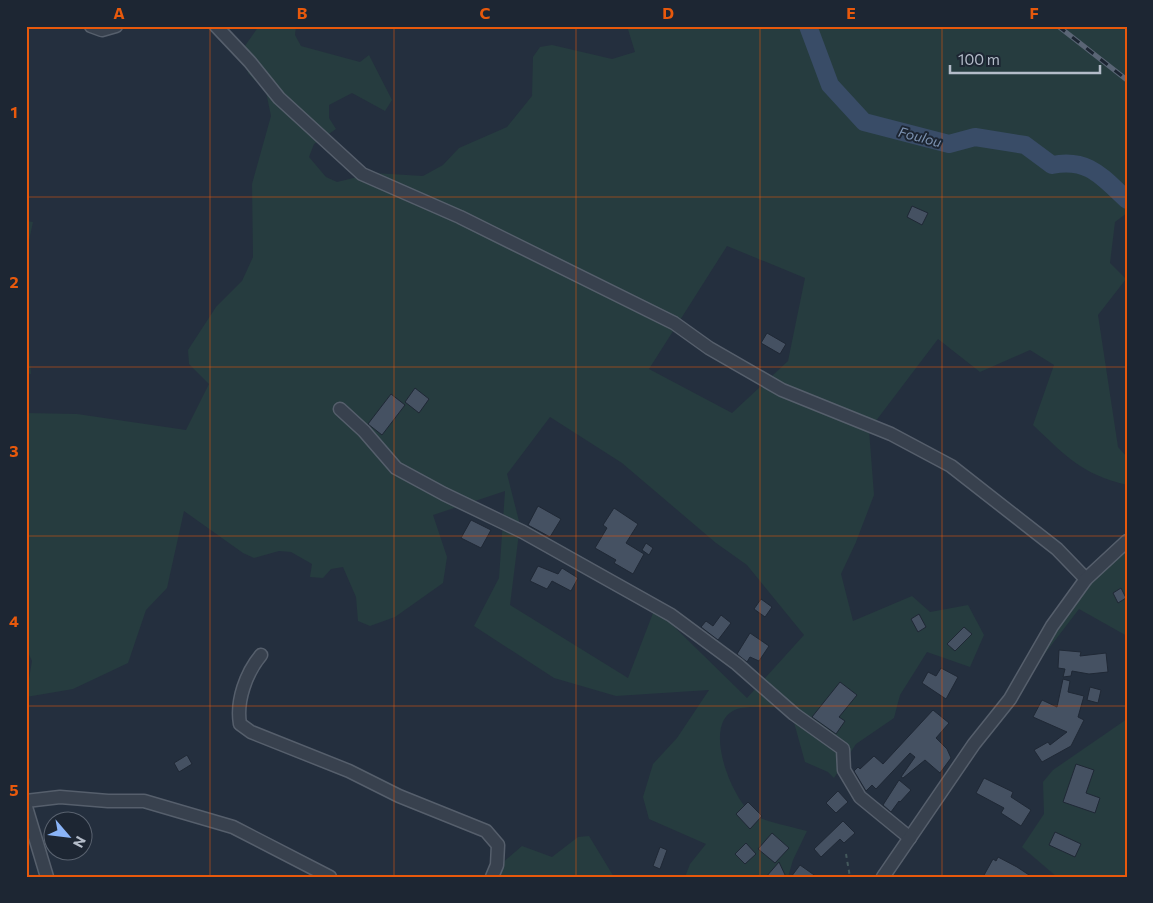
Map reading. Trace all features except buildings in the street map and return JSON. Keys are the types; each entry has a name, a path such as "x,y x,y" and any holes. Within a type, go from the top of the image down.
{"street":[{"path":"91,26 102,30 116,26"},
{"path":"216,26 250,62 279,98 362,174 460,217 674,324 709,348 782,390 891,434 951,466 1057,549 1086,579"},
{"path":"340,409 364,431 396,468 444,494 523,532 671,615 737,664 794,714 843,749 844,770 860,797 910,838"},
{"path":"883,877 974,744 1010,699 1052,626 1086,579 1127,541"},
{"path":"261,655 251,667 237,710 240,724 251,732 349,771 399,796 486,831 498,845 497,865 492,877"},
{"path":"26,801 60,797 108,801 144,800 234,827 330,877"},
{"path":"26,808 47,877"}],"path":[{"path":"846,854 850,877"}],"green space":[{"path":"259,26 296,26 295,35 301,46 360,62 369,55 392,100 385,111 352,93 329,105 329,118 336,129 314,144 309,157 326,177 337,182 374,173 423,176 443,165 459,148 507,127 532,96 533,57 540,47 552,45 612,59 635,52 627,26 1127,26 1127,213 1115,222 1110,263 1126,279 1098,315 1118,447 1127,457 1127,485 1111,481 1075,462 1033,425 1054,365 1030,350 980,372 938,339 869,430 874,495 856,542 841,574 853,621 912,596 930,612 968,605 984,635 970,667 927,652 900,695 894,718 856,744 834,778 828,772 805,762 790,708 742,708 726,716 721,728 722,758 734,790 742,803 754,815 807,831 793,860 788,877 685,877 690,864 706,844 649,819 643,797 653,764 677,738 709,690 616,696 554,678 474,626 499,578 505,491 433,515 447,557 443,583 395,617 370,626 358,621 356,597 343,567 331,569 323,578 310,577 312,564 291,552 279,551 254,558 243,553 184,511 167,588 146,610 128,663 73,689 26,697 32,661 26,648 26,413 77,414 186,430 209,384 189,364 188,350 216,307 242,281 253,257 252,184 271,116 266,92 248,73 242,50","holes":["727,246 805,278 788,361 732,413 649,369","550,417 622,463 716,543 747,565 804,635 747,698 655,608 628,678 510,605 520,525 507,474"]},
{"path":"26,221 33,222 26,255"},
{"path":"26,305 31,374 26,373"},
{"path":"1127,541 1127,636 1079,609 1010,699 1052,626"},
{"path":"1127,719 1127,877 1057,877 1022,847 1044,814 1043,782 1053,770"},
{"path":"589,836 614,877 486,877 522,846 552,857 578,837"}],"waterway":[{"name":"Foulou","path":"808,26 830,85 864,122 949,144 975,137 1025,145 1052,165 1076,164 1094,171 1127,200"}],"railway":[{"path":"1058,26 1127,80"}]}
